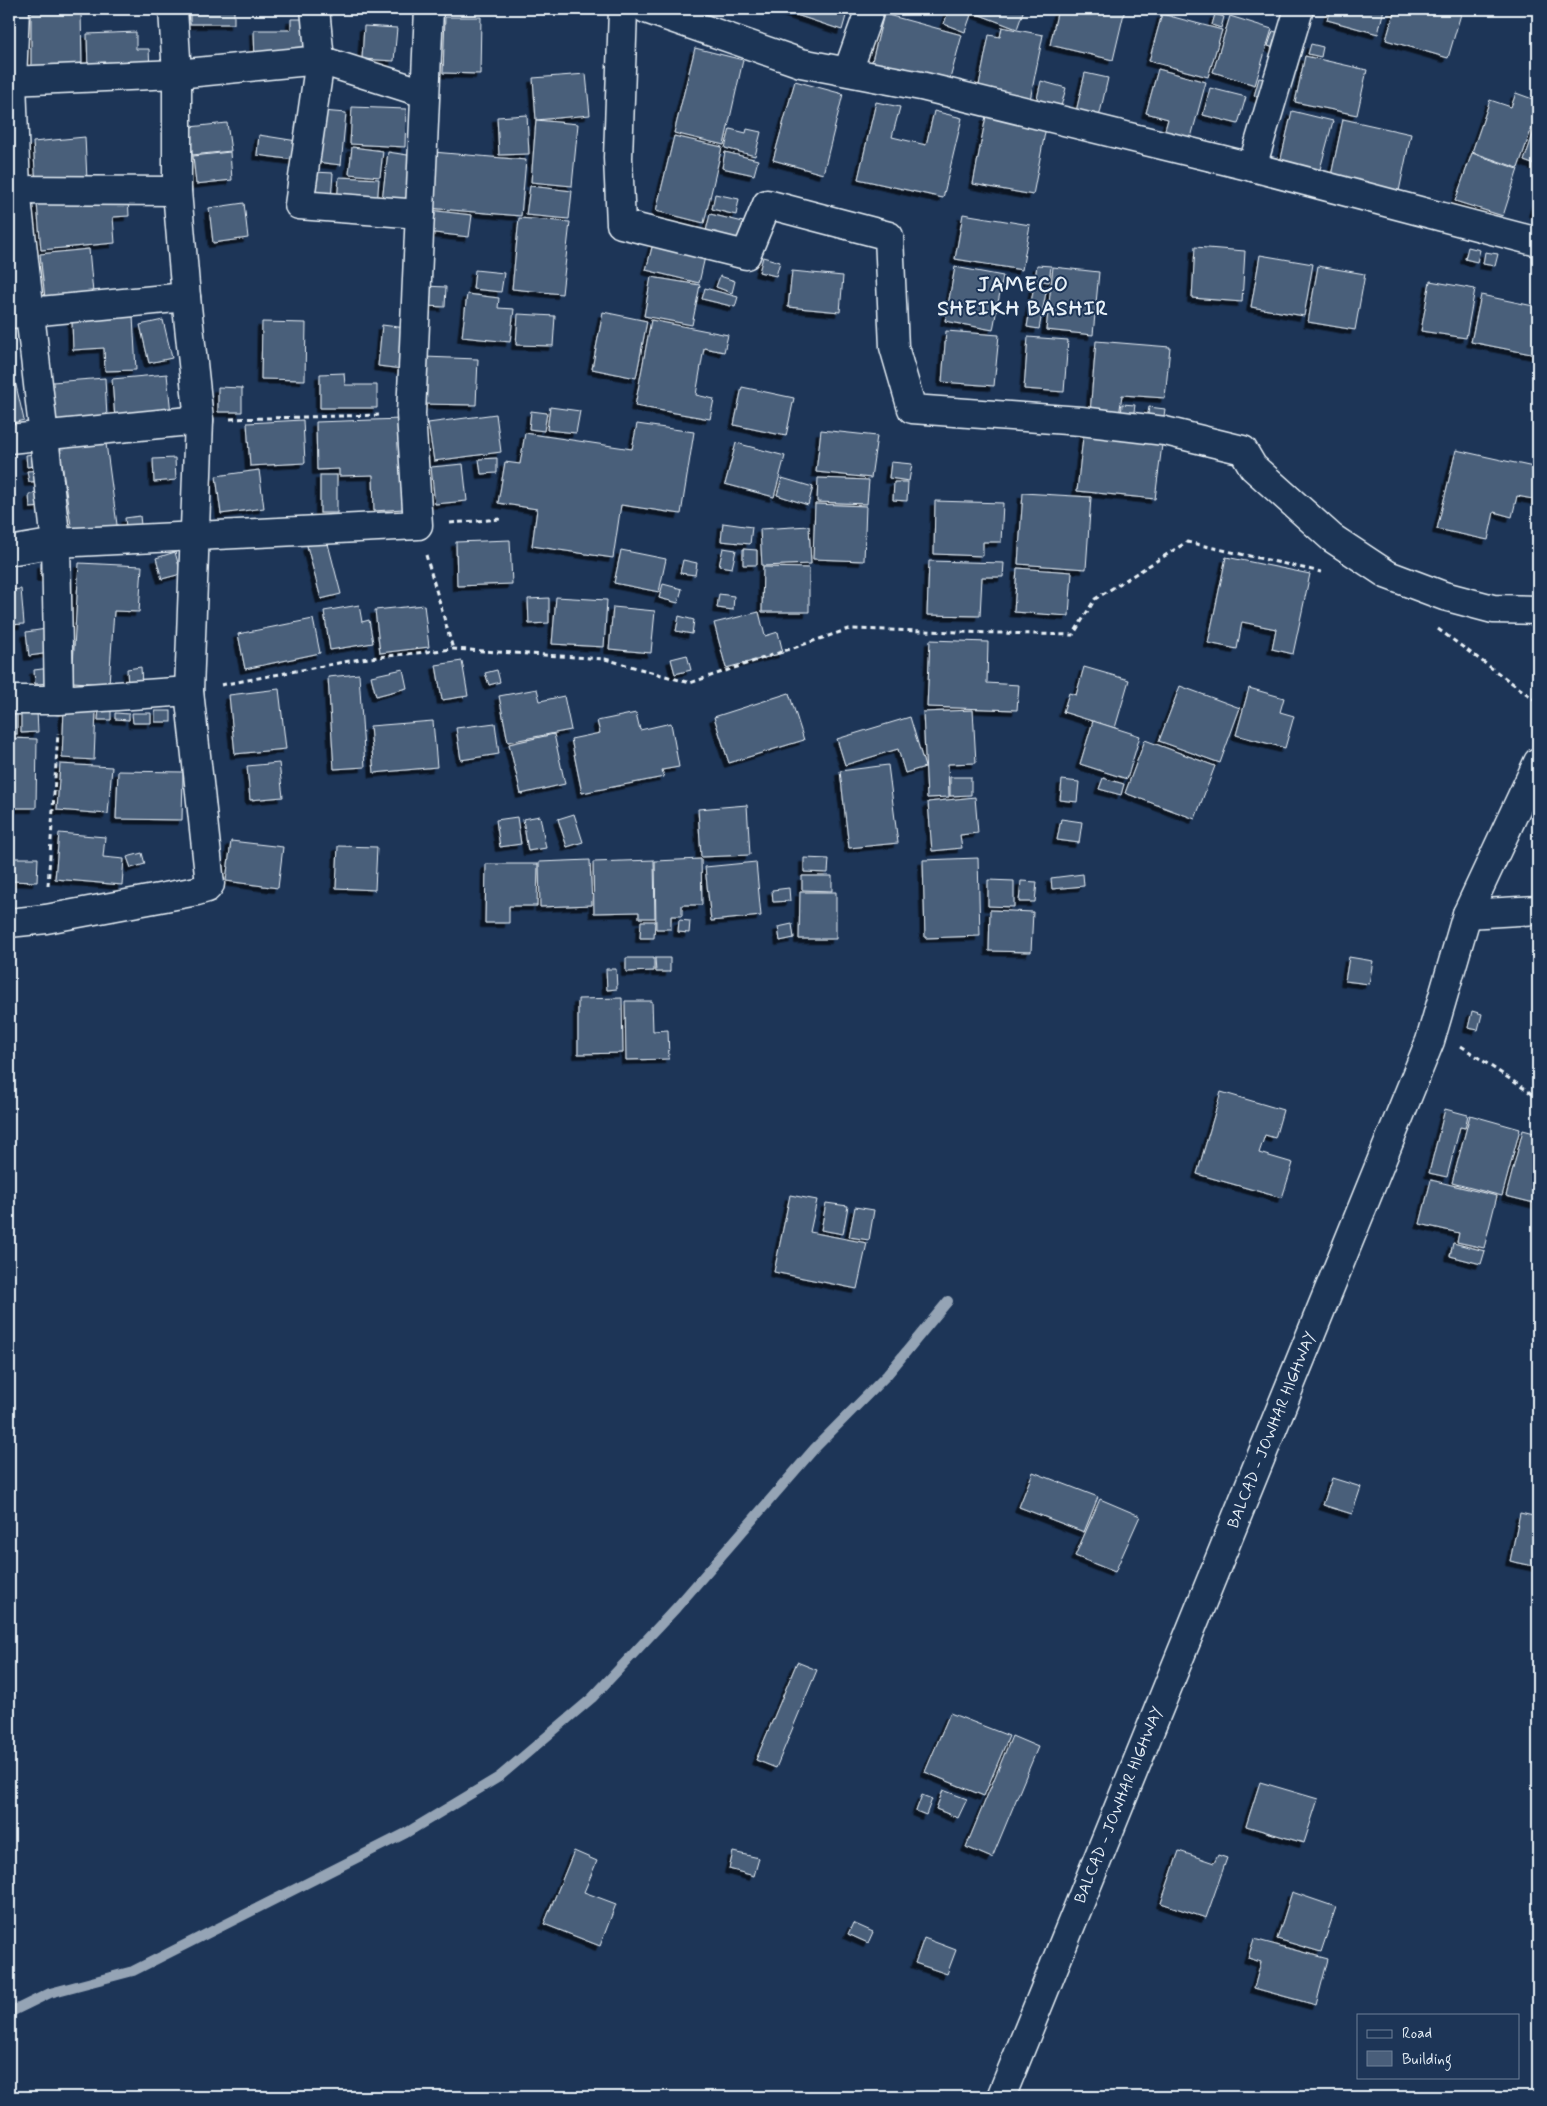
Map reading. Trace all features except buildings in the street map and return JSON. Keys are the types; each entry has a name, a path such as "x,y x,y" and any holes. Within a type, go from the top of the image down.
{"street":[{"path":"14,9 10,81 19,313 46,437 56,543 59,700"},
{"path":"9,923 46,919 197,891 207,888 210,884 188,691 199,420 177,191 177,74 173,9"},
{"path":"315,9 320,60 298,205 420,214"},
{"path":"9,551 56,543 418,526 411,414 429,9"},
{"path":"623,9 618,158 621,224 746,255 767,204 888,236 894,347 912,409 1080,421 1165,431 1243,450 1253,467 1332,538 1388,575 1444,596 1493,609 1538,610"},
{"path":"646,9 801,63 921,86 1252,167 1538,242"},
{"path":"848,71 870,9"},
{"path":"1252,167 1299,9"},
{"path":"10,81 177,74 320,60 424,93"},
{"path":"13,190 177,191"},
{"path":"19,313 186,297"},
{"path":"9,440 199,420"},
{"path":"9,700 59,700 188,691"},
{"name":"BALCAD - JOWHAR HIGHWAY","path":"1001,2097 1434,1028 1467,914 1538,762"},
{"path":"1467,914 1538,910"}],"path":[{"path":"199,420 411,414"},
{"path":"453,649 418,526 502,519"},
{"path":"188,691 360,659 453,649 605,659 690,683 849,629 1074,635 1095,599 1186,542 1326,573"},
{"path":"46,919 59,700"},
{"path":"1434,1028 1538,1098"}],"waterway":[{"path":"9,2013 50,1993 133,1971 406,1833 499,1777 592,1698 676,1608 814,1449 887,1375 948,1301"}],"district":[{"name":"JAMECO SHEIKH BASHIR","path":"1023,297"}]}
